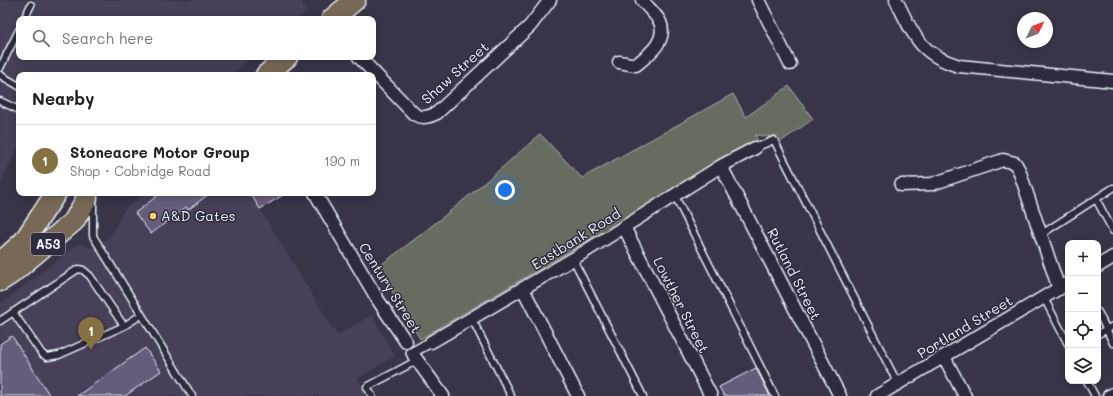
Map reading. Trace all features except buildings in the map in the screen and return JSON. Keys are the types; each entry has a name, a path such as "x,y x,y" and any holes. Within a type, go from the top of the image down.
{"highway":[{"path":"336,16 356,0"},
{"path":"270,72 284,60"},
{"name":"A53","path":"0,263 24,241 54,196"},
{"path":"72,196 82,199 93,196"},
{"name":"A53","path":"0,281 12,274 74,221 93,196"}],"street":[{"name":"Shaw Street","path":"376,75 414,114 419,117 429,117 437,113 530,26 550,0"},
{"path":"618,62 636,65 654,49 661,36 660,22 642,0"},
{"path":"758,0 790,64"},
{"path":"896,0 918,42 944,61 959,66 1113,81"},
{"name":"Shaw Street","path":"362,60 373,72"},
{"name":"Eastbank Road","path":"412,353 524,289 721,166 754,148"},
{"path":"901,185 932,184 1003,160 1015,163 1019,170 1040,234 1064,286"},
{"name":"Rutland Street","path":"721,166 840,396"},
{"name":"Century Street","path":"317,196 378,300 412,353 443,396"},
{"name":"Lowther Street","path":"624,227 711,396"},
{"path":"1101,264 1113,257"},
{"name":"Portland Street","path":"878,396 1064,286"},
{"path":"524,289 578,396"},
{"path":"944,357 965,396"},
{"path":"1109,396 1113,394"}],"lane":[{"path":"26,16 31,5"},
{"path":"0,68 16,36"},
{"path":"0,75 16,84"},
{"path":"0,101 16,109"},
{"path":"754,148 774,140 898,384"},
{"path":"1040,234 1113,188"},
{"path":"93,196 93,236 192,396"},
{"path":"674,196 775,396"},
{"path":"1096,199 1113,231"},
{"path":"574,259 643,396"},
{"path":"0,321 72,272 83,270 90,276 124,326"},
{"path":"1044,298 1065,338"},
{"path":"13,312 42,354 47,357 60,355 124,326 141,314"},
{"path":"472,319 511,396"},
{"path":"1101,319 1113,343"},
{"path":"1101,332 1113,326"},
{"path":"372,396 367,387 412,353"},
{"path":"1089,384 1095,396"}],"shaded area":[{"path":"0,0 300,0 307,11 301,16 16,16 16,60 248,60 234,72 16,72 16,151 0,184"},
{"path":"142,196 252,196 337,335 372,315 395,356 358,378 367,396 0,396 0,304 79,244 92,248 111,236 124,209"}],"green space":[{"path":"789,86 813,119 779,143 775,137 755,135 758,141 420,339 378,267 461,202 540,134 582,178 733,94 746,117"}],"place":[{"name":"A&D Gates","path":"153,216"},
{"name":"Stoneacre Motor Group","path":"91,350"}]}
